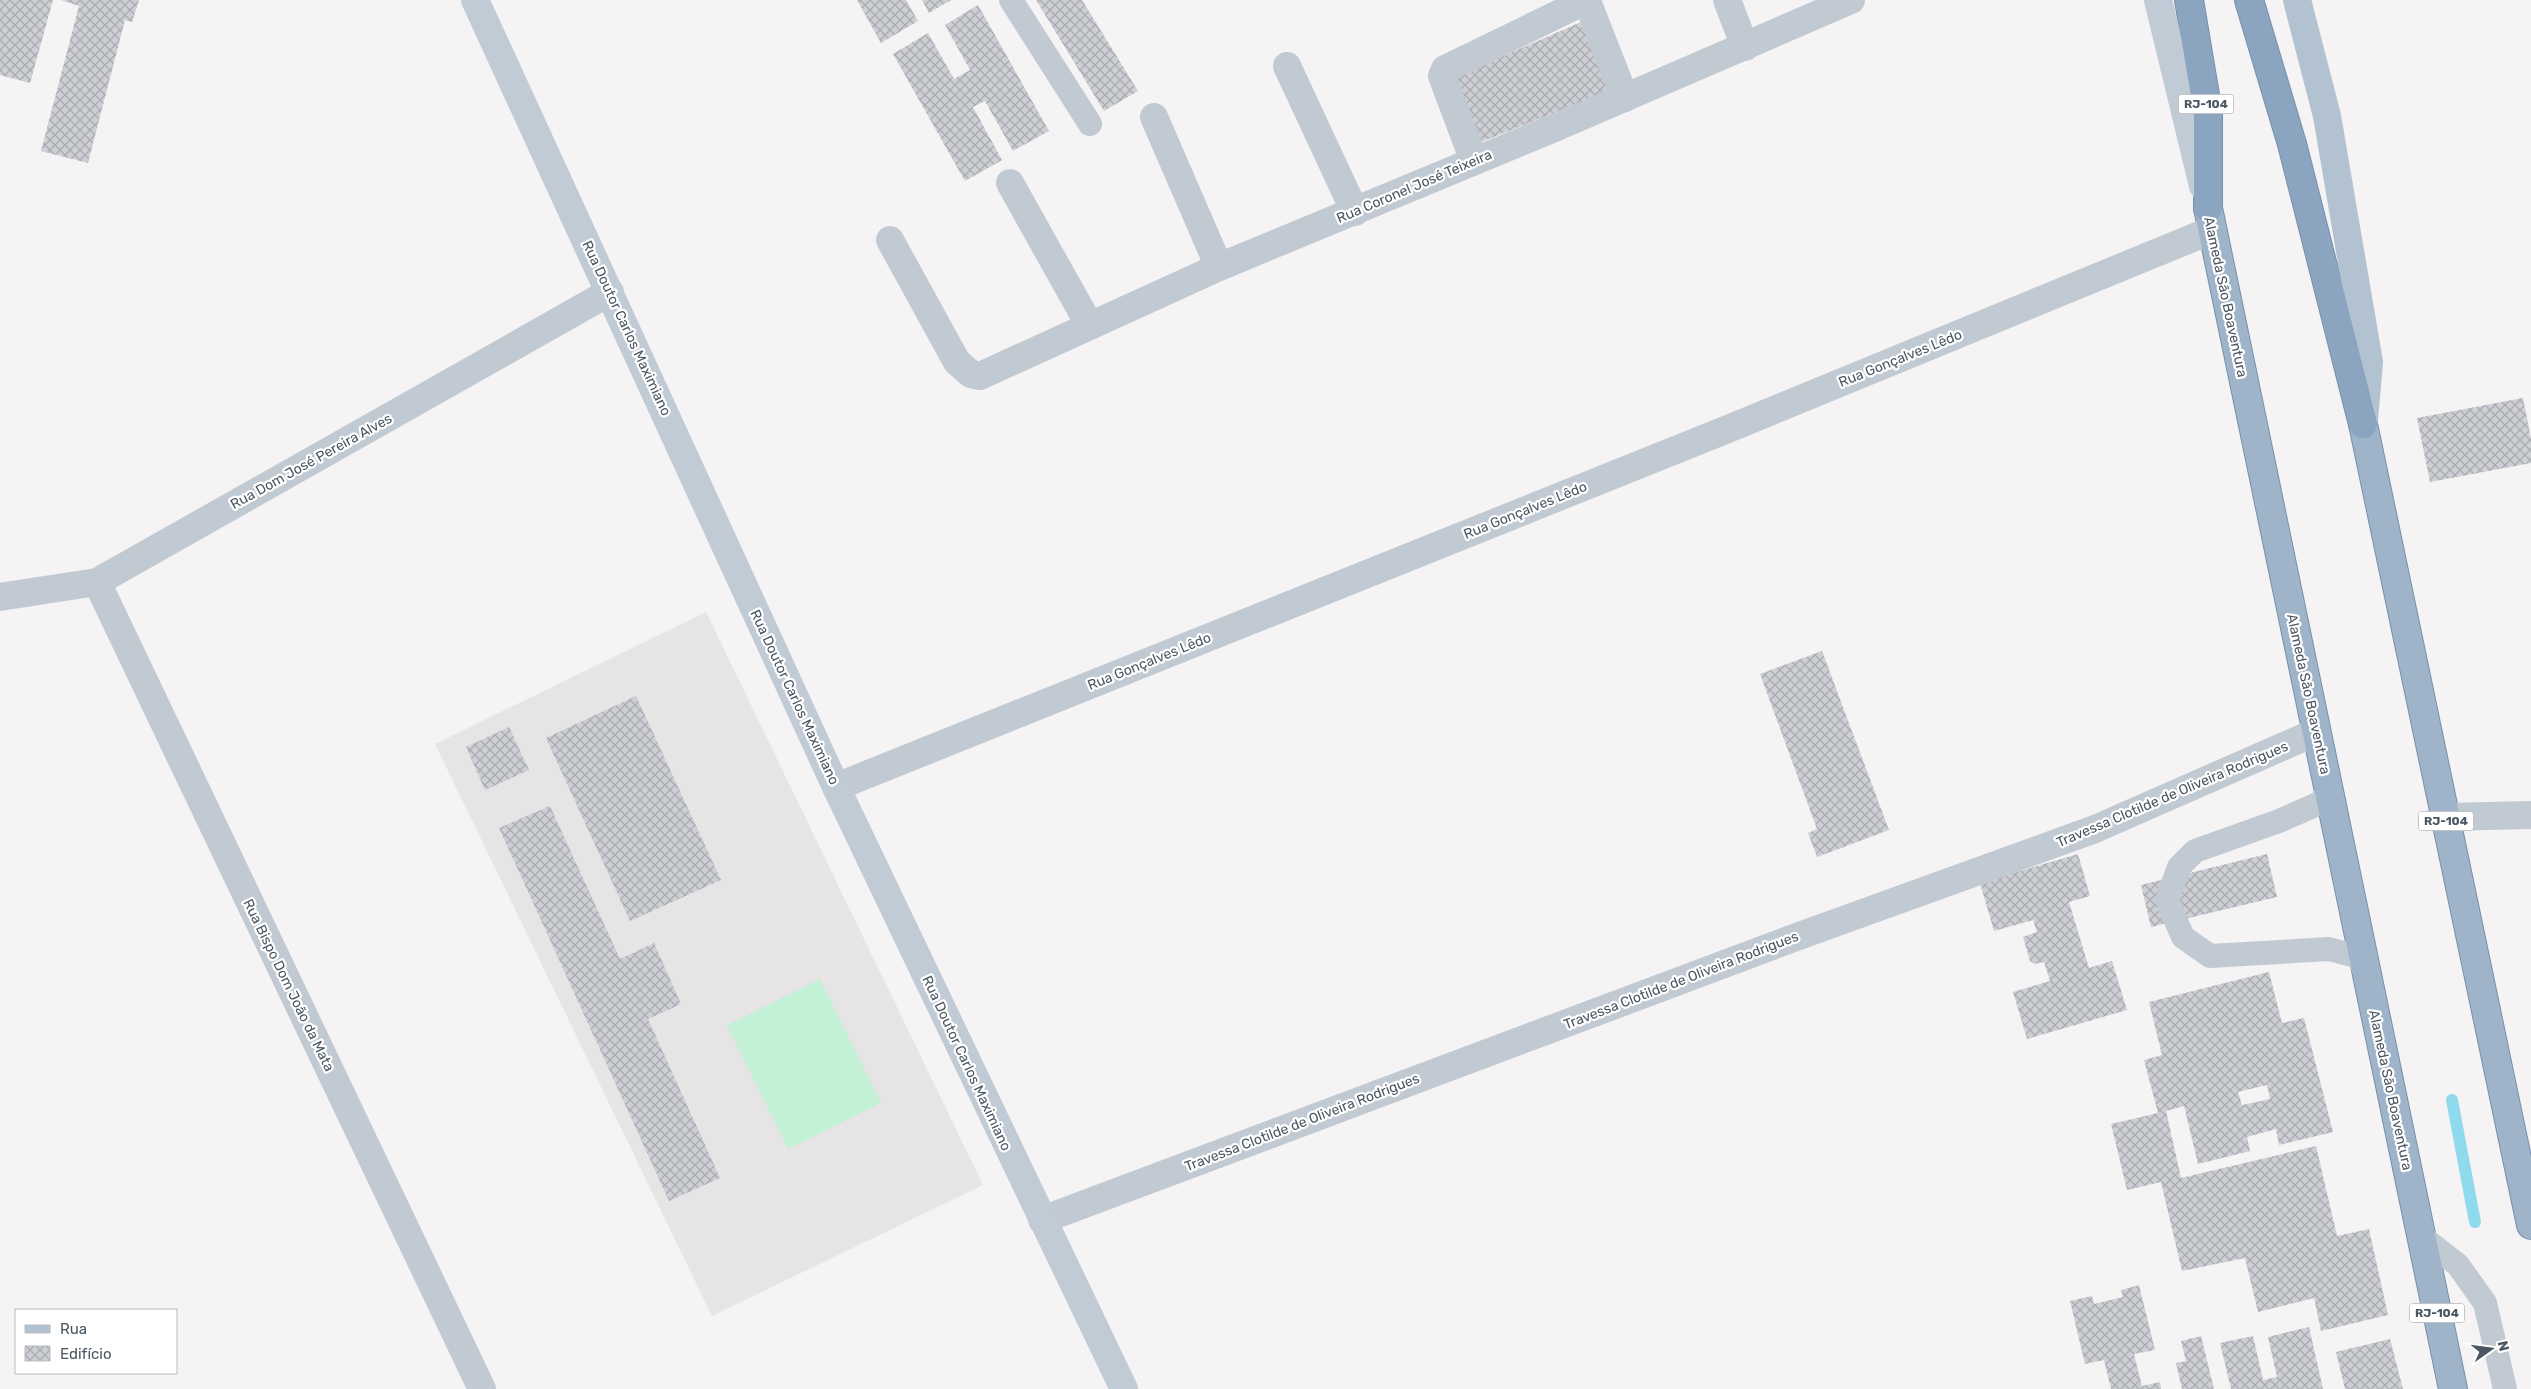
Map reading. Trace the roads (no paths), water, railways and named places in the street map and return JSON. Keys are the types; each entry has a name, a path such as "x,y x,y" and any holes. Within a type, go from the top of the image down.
{"highway":[{"name":"RJ-104","path":"2189,0 2208,114 2210,219"},
{"path":"2249,0 2292,144 2364,424"},
{"name":"Alameda São Boaventura","path":"2210,219 2453,1389"},
{"name":"RJ-104","path":"2364,424 2531,1220"}],"main road":[{"name":"Rua Doutor Carlos Maximiano","path":"476,0 836,787 1124,1389"},
{"name":"Alameda São Boaventura","path":"2158,0 2210,219"},
{"path":"2297,0 2327,116 2369,362 2364,424"}],"street":[{"path":"1727,0 1745,47"},
{"name":"Rua Coronel José Teixeira","path":"890,240 957,362 971,374 980,376 1219,267 1625,98 1851,0"},
{"path":"1474,160 1442,76 1445,68 1581,3 1589,6 1625,98"},
{"path":"1287,66 1355,212"},
{"path":"1154,117 1219,267"},
{"path":"1010,183 1090,326"},
{"name":"Rua Gonçalves Lêdo","path":"836,787 1714,434 2210,219"},
{"name":"Rua Dom José Pereira Alves","path":"0,597 97,582 610,292"},
{"name":"Rua Bispo Dom João da Mata","path":"97,582 482,1389"},
{"name":"Travessa Clotilde de Oliveira Rodrigues","path":"1042,1220 1799,936 2094,829 2316,732"},
{"path":"2446,817 2531,814"}],"lane":[{"path":"1011,0 1090,124"},
{"path":"2329,791 2320,803 2279,821 2195,851 2178,867 2167,900 2183,937 2210,956 2329,950 2359,957 2368,982"},
{"path":"2422,1237 2458,1265 2472,1282 2485,1303 2505,1389"}],"waterway":[{"path":"2452,1100 2475,1222"}]}
